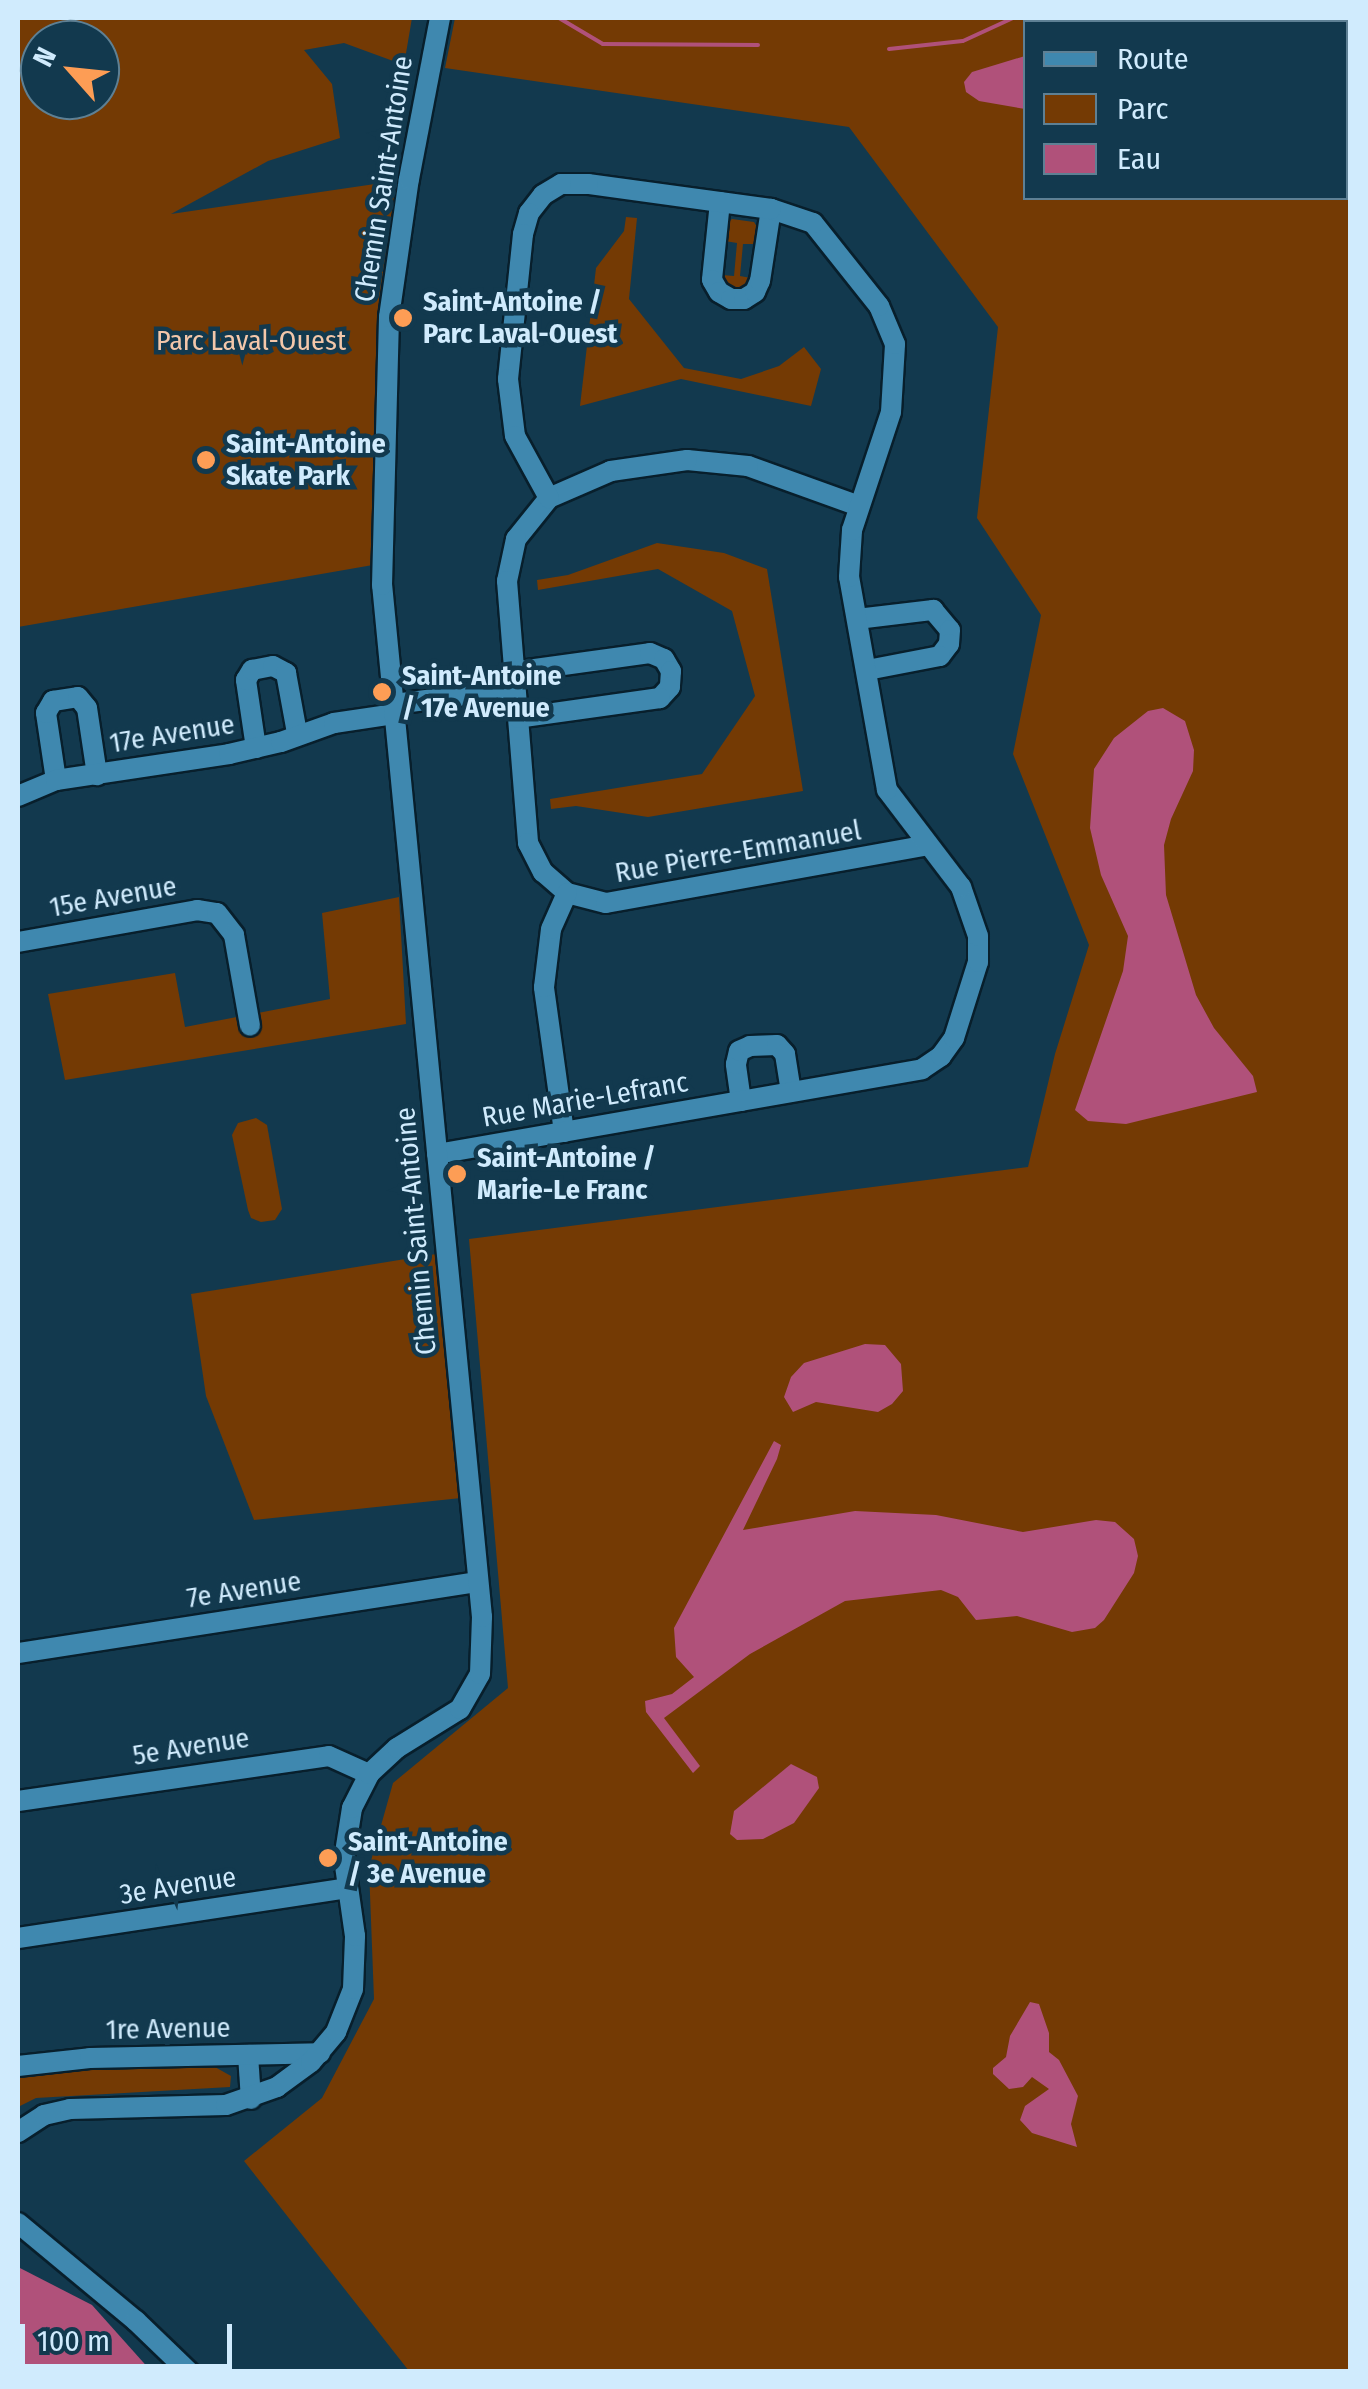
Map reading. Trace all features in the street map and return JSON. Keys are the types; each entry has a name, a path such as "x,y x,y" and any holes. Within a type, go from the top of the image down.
{"street":[{"name":"Chemin Saint-Antoine","path":"18,2132 44,2114 70,2110 226,2105 251,2099 295,2076 320,2052 336,2032 354,1989 355,1936 346,1888 345,1834 369,1774 397,1748 460,1709 480,1674 478,1582 382,585 381,503 389,316 409,178 440,18"},
{"name":"Rue Marie-Lefranc","path":"438,1154 922,1069 942,1056 954,1038 972,990 978,936 961,887 887,790 857,619 849,552 859,506 891,412 896,364 889,322 813,223 771,209 561,184 543,195 530,213 510,361 509,408 515,436 549,498"},
{"path":"720,202 712,280 719,292 731,298 744,299 755,292 771,209"},
{"path":"564,1132 544,986 551,929 566,894 544,872 528,843 507,581 516,540 549,498 611,471 687,460 748,466 859,506"},
{"path":"857,619 933,610 950,630 949,644 940,656 867,670"},
{"path":"514,681 650,652 664,659 671,671 670,687 660,698 518,718"},
{"name":"17e Avenue","path":"256,748 246,680 252,670 272,666 286,672 298,733"},
{"name":"17e Avenue","path":"18,796 56,780 256,748 298,733 514,681"},
{"name":"17e Avenue","path":"56,780 46,713 53,702 78,697 88,708 97,774"},
{"name":"Rue Pierre-Emmanuel","path":"566,894 606,903 928,845"},
{"name":"15e Avenue","path":"18,942 197,910 218,913 234,935 250,1026"},
{"path":"741,1101 736,1064 739,1051 750,1046 778,1045 785,1054 790,1092"},
{"name":"7e Avenue","path":"18,1653 478,1582"},
{"name":"5e Avenue","path":"18,1801 329,1756 369,1774"},
{"name":"3e Avenue","path":"18,1938 346,1888"},
{"name":"1re Avenue","path":"18,2066 90,2058 320,2052"},
{"path":"248,2055 251,2099"},
{"path":"18,2223 136,2321 189,2372"}],"green space":[{"name":"Parc Laval-Ouest","path":"18,18 412,18 404,65 344,43 304,50 332,84 340,138 268,161 171,214 409,179 389,317 390,562 18,627"},
{"path":"455,18 1350,18 1350,2371 409,2371 244,2161 322,2098 374,1999 369,1868 393,1783 508,1688 469,1239 1028,1167 1055,1054 1089,945 1013,754 1041,615 977,518 998,327 849,127 445,68"},
{"path":"626,217 637,218 629,299 684,368 741,379 779,366 804,347 821,369 811,406 681,379 580,406 596,268 624,231"},
{"path":"732,219 754,222 757,227 754,244 743,244 740,276 751,278 742,290 733,290 722,275 734,276 737,243 725,241 727,223"},
{"path":"657,543 724,553 767,569 803,791 648,817 576,806 551,809 550,799 702,774 755,696 732,611 658,569 538,590 537,580 568,575"},
{"path":"399,897 406,1024 65,1080 48,994 175,973 185,1027 330,999 322,913"},
{"path":"256,1118 267,1125 282,1209 275,1220 261,1222 251,1218 248,1210 232,1135 238,1123"},
{"path":"436,1254 461,1498 254,1520 206,1396 191,1294"},
{"path":"206,2062 231,2076 230,2087 36,2098 18,2107 18,2073"}],"water":[{"path":"1023,57 1023,109 979,101 966,92 964,82 972,72"},
{"path":"1163,708 1185,721 1194,750 1193,771 1164,845 1166,895 1196,995 1214,1028 1253,1076 1257,1092 1126,1124 1088,1121 1075,1110 1123,971 1128,936 1101,875 1090,828 1094,769 1114,738 1148,711"},
{"path":"865,1344 885,1345 901,1364 903,1391 892,1404 878,1412 816,1402 793,1412 784,1397 791,1377 804,1363"},
{"path":"774,1441 781,1445 777,1459 743,1530 855,1511 936,1515 1023,1532 1096,1520 1115,1522 1134,1539 1138,1556 1134,1573 1104,1620 1095,1628 1072,1632 1017,1616 976,1620 958,1597 941,1590 845,1601 750,1654 664,1718 700,1766 693,1773 646,1712 645,1701 672,1694 694,1677 676,1657 674,1628"},
{"path":"791,1764 817,1777 819,1788 794,1823 763,1839 737,1840 730,1834 734,1811"},
{"path":"1030,2002 1039,2004 1049,2033 1049,2052 1059,2060 1078,2096 1071,2124 1077,2147 1032,2133 1020,2120 1025,2106 1049,2089 1032,2077 1023,2087 1009,2089 993,2074 993,2068 1006,2057 1010,2036"},
{"path":"18,2267 92,2305 151,2371 18,2371"}],"waterway":[{"path":"559,18 603,44 758,45"},
{"path":"889,49 963,41 1013,18"}],"place":[{"name":"Saint-Antoine / Parc Laval-Ouest","path":"403,318"},
{"name":"Saint-Antoine Skate Park","path":"206,460"},
{"name":"Saint-Antoine / 17e Avenue","path":"382,692"},
{"name":"Saint-Antoine / Marie-Le Franc","path":"457,1174"},
{"name":"Saint-Antoine / 3e Avenue","path":"328,1858"}]}
